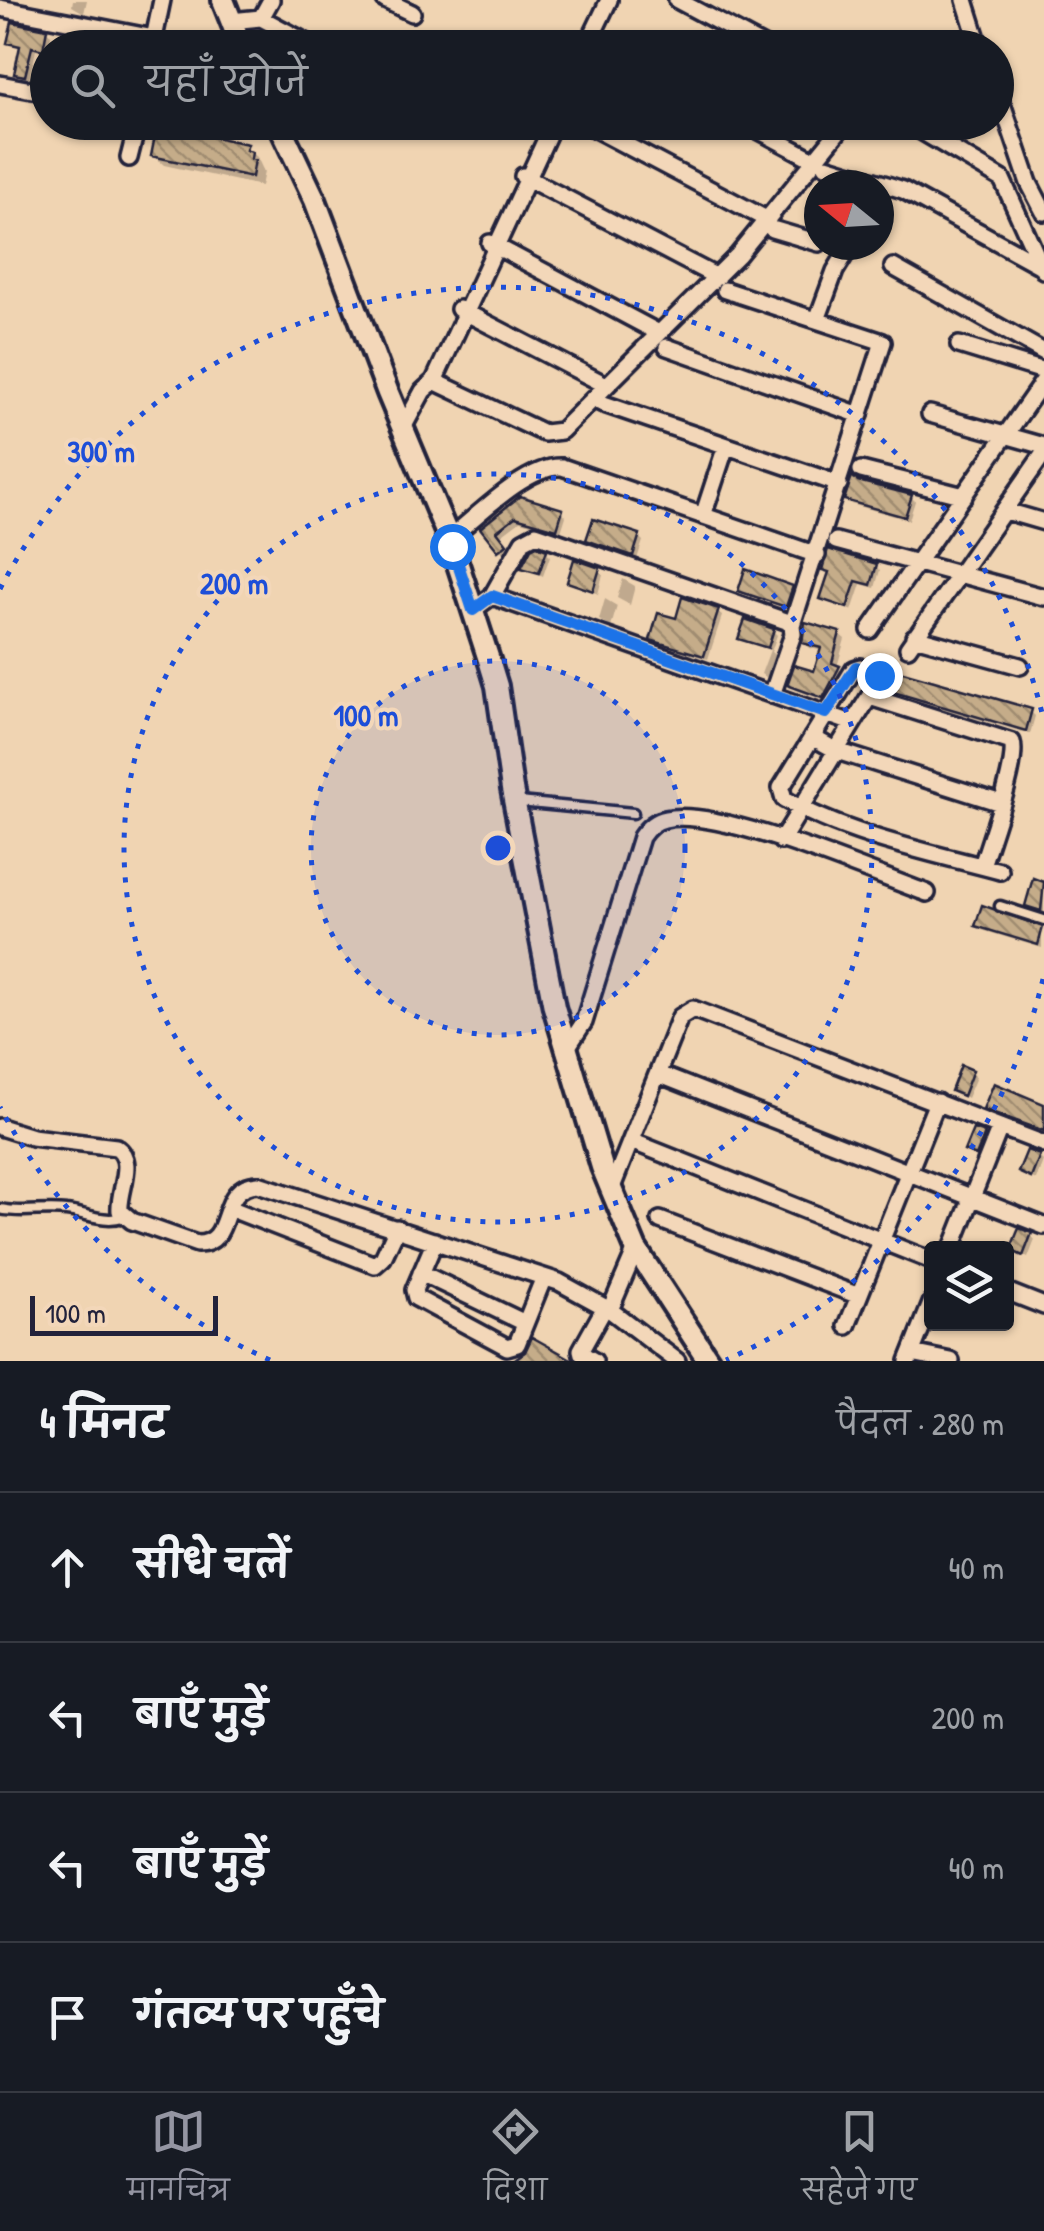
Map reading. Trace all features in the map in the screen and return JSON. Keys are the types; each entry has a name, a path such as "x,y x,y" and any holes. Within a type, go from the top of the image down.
{"street":[{"path":"156,30 162,0"},
{"path":"223,0 235,30"},
{"path":"262,18 271,0"},
{"path":"385,0 412,13"},
{"path":"598,30 609,0"},
{"path":"677,0 733,30"},
{"path":"965,0 974,30"},
{"path":"0,8 96,30"},
{"path":"231,21 262,18 284,30"},
{"path":"0,84 30,90"},
{"path":"1014,139 1044,212"},
{"path":"129,158 134,140"},
{"path":"287,140 315,200 449,540 498,686 514,801 565,1051 611,1190 636,1249 709,1361"},
{"path":"403,428 428,386 426,376 461,310 539,140"},
{"path":"524,176 544,140"},
{"path":"615,140 770,224 804,237"},
{"path":"776,140 835,170"},
{"path":"428,386 550,434 561,431 721,283 821,164 835,140"},
{"path":"936,140 1002,179 1043,270"},
{"path":"524,176 721,283 883,342 772,695"},
{"path":"894,190 903,190 1043,270"},
{"path":"492,244 663,340 860,415"},
{"path":"817,320 843,260"},
{"path":"892,268 1044,352"},
{"path":"461,310 606,386"},
{"path":"959,345 1044,371"},
{"path":"870,630 1044,380"},
{"path":"601,404 839,484"},
{"path":"930,414 1006,434 1044,450 1006,511 911,643 1020,666"},
{"path":"704,516 726,446"},
{"path":"449,540 502,496 548,466 562,467 817,555"},
{"path":"861,470 964,496"},
{"path":"1006,511 1044,522"},
{"path":"473,610 492,596 523,542 536,534 792,626"},
{"path":"836,541 1044,597"},
{"path":"492,596 852,723"},
{"path":"781,842 802,810 852,723 870,697 880,677 856,667 782,788 784,799 802,810 878,837 1000,871"},
{"path":"870,697 1012,742 1015,750 982,866"},
{"path":"812,738 836,750 1001,803"},
{"path":"565,1051 584,1022 640,836 668,818 742,826 927,892"},
{"path":"611,1190 680,1017 686,1011 701,1009 1044,1144"},
{"path":"658,1074 1044,1226"},
{"path":"847,1326 937,1102"},
{"path":"955,1241 1000,1127"},
{"path":"0,1128 42,1138 105,1143 123,1151 127,1162 120,1211 197,1244 206,1244 218,1236 236,1191 258,1184 586,1294 677,1361"},
{"path":"630,1141 924,1258"},
{"path":"230,1208 375,1265 383,1258 397,1228"},
{"path":"660,1220 859,1296"},
{"path":"436,1241 414,1290 416,1298 502,1345 516,1344 544,1277"},
{"path":"594,1361 581,1350 636,1249"},
{"path":"421,1273 525,1323"},
{"path":"1014,1294 1044,1306"},
{"path":"924,1322 910,1357 951,1361"}],"lane":[{"path":"514,801 633,813"},
{"path":"1000,906 1044,920"},
{"path":"0,1209 26,1213 61,1210 108,1220 125,1216"}],"building":[{"path":"12,22 47,29 30,30 25,76 14,74 20,46 7,43"},
{"path":"154,140 229,140 248,144 246,150 252,152 251,159 255,160 252,177 151,156"},
{"path":"852,476 912,495 905,517 844,500"},
{"path":"520,496 563,509 557,529 515,517 497,531 507,544 498,551 480,528"},
{"path":"593,519 640,534 633,556 586,540"},
{"path":"537,546 547,550 539,573 521,568 531,549"},
{"path":"828,549 877,564 871,585 856,581 847,608 820,599 829,572 822,570"},
{"path":"574,559 600,568 593,591 567,582"},
{"path":"745,569 793,586 786,607 738,591"},
{"path":"682,597 719,609 704,656 650,640 658,613 676,618"},
{"path":"745,619 774,629 768,648 738,639"},
{"path":"805,622 840,632 832,663 840,666 823,698 787,685 794,665 814,671 821,648 802,643"},
{"path":"896,670 1032,709 1026,731 890,691"},
{"path":"1033,878 1044,882 1041,911 1025,906"},
{"path":"982,905 1043,927 1038,945 975,926"},
{"path":"961,1065 973,1070 963,1096 951,1091"},
{"path":"994,1083 1044,1104 1044,1131 983,1109"},
{"path":"973,1129 985,1133 976,1156 964,1151"},
{"path":"1027,1150 1040,1155 1031,1178 1018,1172"},
{"path":"1019,1228 1032,1233 1023,1256 1014,1252"},
{"path":"532,1337 573,1361 512,1361 525,1352"}],"route":[{"path":"452,546 473,610 492,596 826,713 856,667 879,675"}]}
